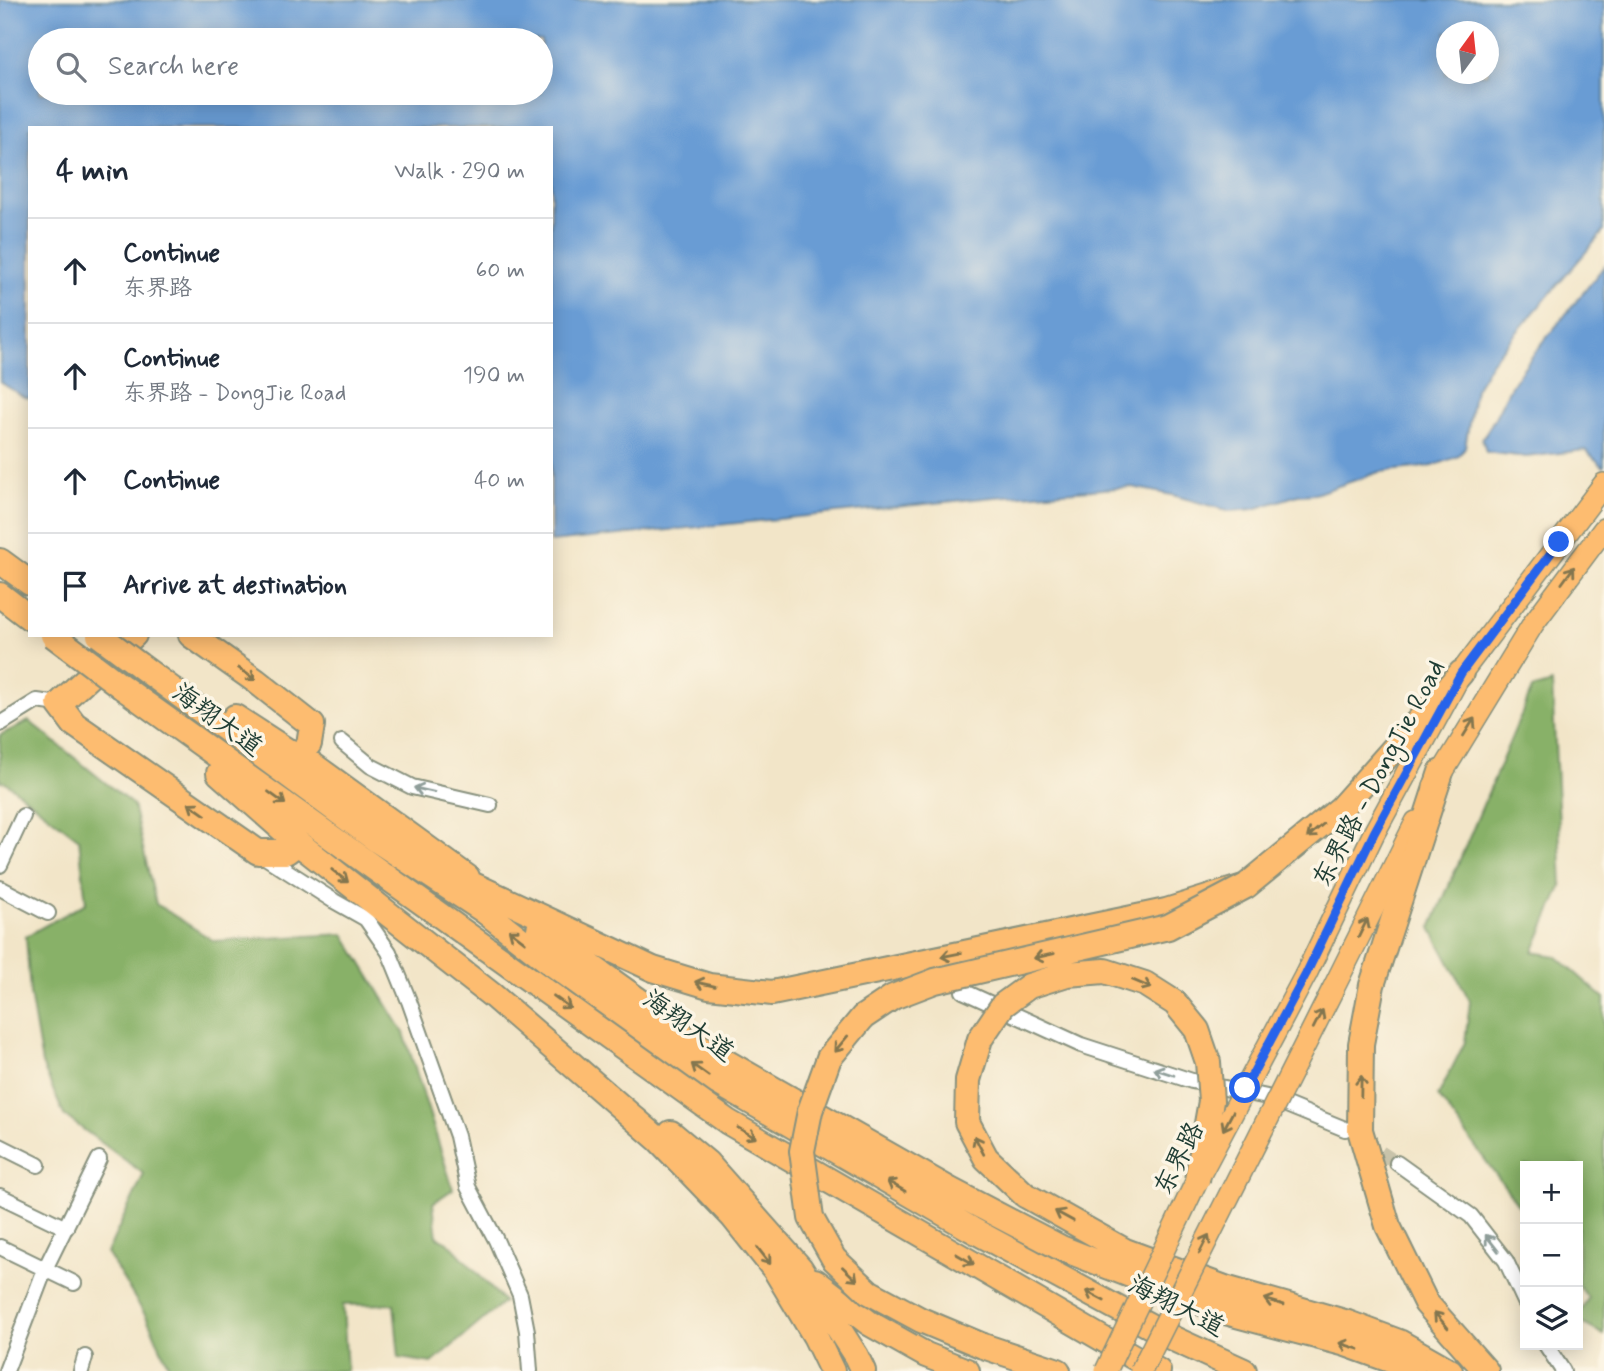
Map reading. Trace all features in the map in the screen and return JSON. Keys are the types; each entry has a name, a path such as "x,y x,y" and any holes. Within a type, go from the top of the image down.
{"highway":[{"path":"0,561 28,582"},
{"path":"0,595 28,616"},
{"path":"56,637 122,687 298,843 614,1087 707,1163 800,1268 863,1371"},
{"path":"102,637 139,665 299,755 646,1007 756,1080"},
{"path":"132,637 59,704 75,724 258,852 286,852 298,843"},
{"path":"194,637 312,725 328,751 338,784"},
{"name":"海翔大道","path":"139,665 379,841 483,910 547,960 717,1082 971,1229 1176,1339 1244,1371"},
{"path":"1058,1371 983,1346 920,1320 869,1292 834,1259 811,1218 802,1151 810,1111 829,1058 863,1017 893,997 935,981 1168,927 1246,886 1341,808 1461,673"},
{"name":"海翔大道","path":"122,687 728,1122 1158,1371"},
{"path":"299,755 309,744 312,725"},
{"path":"1441,772 1373,985 1361,1044 1360,1130 1388,1226 1426,1303 1486,1371"},
{"path":"379,841 653,969 709,986 772,993 1166,911 1246,886"},
{"path":"547,960 950,1190 1061,1248 1225,1312 1346,1344 1404,1365 1412,1371"},
{"path":"1197,1180 1211,1101 1208,1062 1196,1030 1175,1003 1145,984 1105,971 1067,974 1029,986 1003,1005 980,1039 968,1080 967,1122 986,1158 1025,1195 1125,1251 1225,1288 1348,1323 1399,1342 1450,1371"},
{"path":"493,996 659,1140 733,1217 776,1271 815,1336 832,1371"},
{"path":"800,1268 869,1323 926,1355 967,1371"}],"main road":[{"name":"东界路 - DongJie Road","path":"1306,974 1374,833 1461,673 1604,484"},
{"path":"1141,1371 1441,772 1533,624 1604,528"},
{"name":"东界路","path":"1106,1371 1197,1180 1306,974"}],"street":[{"path":"0,724 37,701 59,704"},
{"path":"342,742 371,766 412,787 490,806"},
{"path":"0,866 23,816"},
{"path":"258,852 366,919 389,952 410,1001 457,1136 468,1187 496,1240 520,1295 527,1331 530,1371"},
{"path":"0,888 48,913"},
{"path":"963,991 1081,1045 1192,1081 1267,1097 1345,1129"},
{"path":"0,1146 38,1165"},
{"path":"6,1371 45,1269 99,1160"},
{"path":"1397,1163 1471,1216 1506,1261 1520,1291"},
{"path":"0,1196 66,1228"},
{"path":"0,1247 74,1283"},
{"path":"1549,1350 1563,1371"}],"green space":[{"path":"1552,683 1562,885 1533,952 1556,956 1604,998 1604,1335 1583,1324 1583,1308 1588,1298 1583,1291 1583,1161 1520,1161 1520,1207 1438,1096 1465,1042 1470,1001 1431,928 1532,689"},
{"path":"29,721 133,805 156,904 214,941 344,934 404,1033 453,1189 433,1203 437,1237 448,1242 504,1302 432,1363 399,1358 394,1304 343,1305 347,1371 171,1371 147,1318 107,1253 144,1174 64,1115 42,1064 30,994 26,936 86,903 79,839 4,781 0,782 0,735"}],"water":[{"path":"0,0 1604,0 1604,231 1492,361 1475,389 1465,447 1459,456 1433,466 1379,472 1315,494 1298,495 1254,509 1230,511 1132,487 994,497 553,542 553,126 28,126 28,398 0,382"},
{"path":"1604,266 1604,467 1585,450 1526,457 1486,452 1482,438 1512,384"}],"tunnel":[{"path":"1363,1141 1397,1163"}],"route":[{"path":"1245,1088 1306,974 1374,833 1461,673 1513,607 1559,542"}]}
